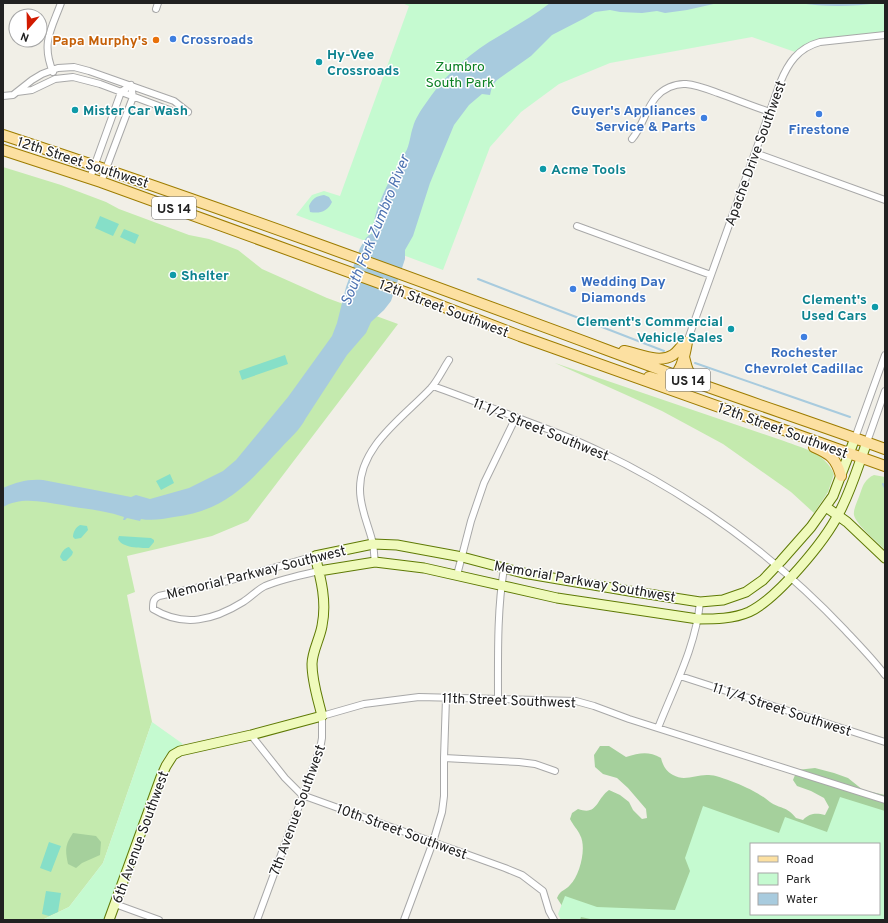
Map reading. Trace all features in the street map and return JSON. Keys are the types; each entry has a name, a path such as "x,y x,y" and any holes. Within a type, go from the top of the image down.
{"main road":[{"name":"12th Street Southwest","path":"3,135 95,165 424,282 716,390 885,449"},
{"name":"12th Street Southwest","path":"3,150 90,178 418,297 520,336 885,466"},
{"path":"591,343 661,359 674,355 681,346 687,342"},
{"path":"615,370 664,380 671,378 675,375 684,357 687,342"},
{"path":"684,357 687,371 693,376 710,383 716,390"},
{"path":"804,437 812,446 826,452 833,458 838,466 841,476"}],"street":[{"path":"55,79 48,58 47,44 61,3"},
{"name":"Apache Drive Southwest","path":"687,342 784,72 796,55 810,45 820,42 885,35"},
{"path":"3,96 13,95 36,77 52,70 67,67 80,68 174,101 188,112 172,111 79,78 70,77 55,79 32,90 17,92"},
{"path":"632,139 638,132 651,103 657,96 670,86 678,84 702,87 770,112"},
{"path":"90,178 120,92 131,85"},
{"path":"101,182 133,97 131,85"},
{"path":"755,153 885,200"},
{"path":"577,226 711,275"},
{"name":"Memorial Parkway Southwest","path":"885,355 841,476 833,496 826,507 777,566 763,580 746,592 723,600 700,602 629,591 504,568 462,557 397,545 373,544 315,556 228,581 159,596 153,602 154,609 160,613 176,618 194,621 201,620 232,608 267,586 319,571 375,562 424,568 557,598 698,619 727,618 747,612 767,600 791,577 822,540 844,503 885,391"},
{"path":"375,562 373,544 364,513 360,490 367,461 377,443 432,386 449,360"},
{"name":"11 1/2 Street Southwest","path":"432,386 592,447 651,478 698,506 744,539 791,577 832,616 866,652 885,675"},
{"path":"880,407 885,397"},
{"path":"457,575 471,521 484,482 516,417"},
{"path":"826,507 838,515 885,558"},
{"name":"7th Avenue Southwest","path":"257,920 321,744 323,734 322,716 314,682 312,664 324,616 324,596 315,556"},
{"path":"498,699 499,625 501,586 504,568"},
{"path":"658,728 680,676 698,619 700,602"},
{"name":"11 1/4 Street Southwest","path":"680,676 885,742"},
{"name":"11th Street Southwest","path":"173,755 188,749 251,735 364,704 386,701 419,697 576,701 885,800"},
{"path":"404,920 433,842 443,807 446,698"},
{"name":"10th Street Southwest","path":"251,735 285,778 302,795 505,868 522,876 543,891 549,911 554,920"},
{"name":"6th Avenue Southwest","path":"109,920 161,777 173,755"},
{"path":"444,758 519,762 535,764 556,770"},
{"path":"115,904 160,920"},
{"path":"547,920 549,911"}],"green space":[{"name":"Zumbro South Park","path":"402,3 885,3 885,35 828,40 798,53 752,37 610,63 559,84 521,112 490,147 443,270 296,215 312,195 324,191 340,196 409,6"},
{"path":"3,167 61,185 106,202 119,209 189,235 209,239 238,250 262,269 327,298 398,324 248,521 212,536 127,556 135,592 127,595 152,722 103,863 69,907 42,920 3,920"},
{"path":"100,216 119,224 113,236 95,228"},
{"path":"124,229 139,235 135,244 120,237"},
{"path":"285,355 288,364 242,380 239,371"},
{"path":"555,363 813,452 825,461 834,474 828,492 814,513 791,492 723,444 662,411"},
{"path":"170,474 174,483 161,490 156,481"},
{"path":"874,475 885,477 885,550 859,524 854,515 855,507 863,485 868,478"},
{"path":"80,525 87,526 88,530 81,538 75,539 73,537 74,532"},
{"path":"119,536 151,538 154,542 149,548 132,547 120,542 118,539"},
{"path":"69,547 73,552 72,555 66,561 63,561 60,557 61,554"},
{"path":"152,722 183,744 169,752 160,765 104,920 42,920 69,907 103,863"},
{"path":"600,746 609,746 626,757 644,753 652,754 661,758 668,772 677,777 686,778 709,775 727,780 756,792 774,804 790,811 796,818 803,820 813,814 825,815 829,807 824,798 797,786 793,780 797,770 815,768 834,773 848,778 863,790 885,795 885,920 880,915 880,843 750,843 750,915 836,920 563,920 564,909 557,898 577,875 583,853 582,840 570,819 572,813 578,809 585,811 593,808 609,790 620,795 629,802 633,810 642,819 647,818 646,809 628,788 617,778 603,774 595,767 594,755"},
{"path":"840,797 885,811 885,920 595,920 581,917 580,920 561,920 558,914 565,896 597,907 675,910 690,871 685,858 703,806 779,833 785,817 827,832"},
{"path":"73,833 96,836 101,842 100,855 82,863 76,868 68,864 66,855 67,844"},
{"path":"49,842 61,846 51,872 40,868"},
{"path":"46,891 61,893 58,912 49,916 42,914"}],"water":[{"name":"South Fork Zumbro River","path":"550,3 718,3 665,13 657,11 642,13 610,10 595,12 552,35 531,56 497,80 492,86 490,95 482,94 469,105 454,125 430,183 413,236 405,250 405,259 391,301 371,322 366,333 347,355 298,430 246,484 235,493 222,502 192,514 158,520 141,519 140,521 127,518 123,520 124,517 109,513 40,501 17,502 3,507 3,488 22,481 43,480 131,497 136,495 150,499 189,488 223,471 236,460 288,397 332,336 337,323 346,287 360,248 366,238 370,234 373,234 376,214 384,192 407,150 412,130 418,115 432,94 446,77 471,55"},
{"path":"798,3 879,3 838,6"},
{"path":"324,195 329,197 332,202 328,208 317,213 310,212 309,206 311,201"}],"waterway":[{"path":"478,279 664,351"},
{"path":"695,363 850,417"},
{"path":"883,484 885,488"}],"place":[{"name":"Crossroads","path":"173,39"},
{"name":"Papa Murphy's","path":"156,40"},
{"name":"Hy-Vee Crossroads","path":"319,62"},
{"name":"Mister Car Wash","path":"75,110"},
{"name":"Firestone","path":"819,114"},
{"name":"Guyer's Appliances Service & Parts","path":"704,118"},
{"name":"Acme Tools","path":"543,169"},
{"name":"Shelter","path":"173,275"},
{"name":"Wedding Day Diamonds","path":"573,289"},
{"name":"Clement's Used Cars","path":"875,307"},
{"name":"Clement's Commercial Vehicle Sales","path":"731,329"},
{"name":"Rochester Chevrolet Cadillac","path":"804,337"}]}
